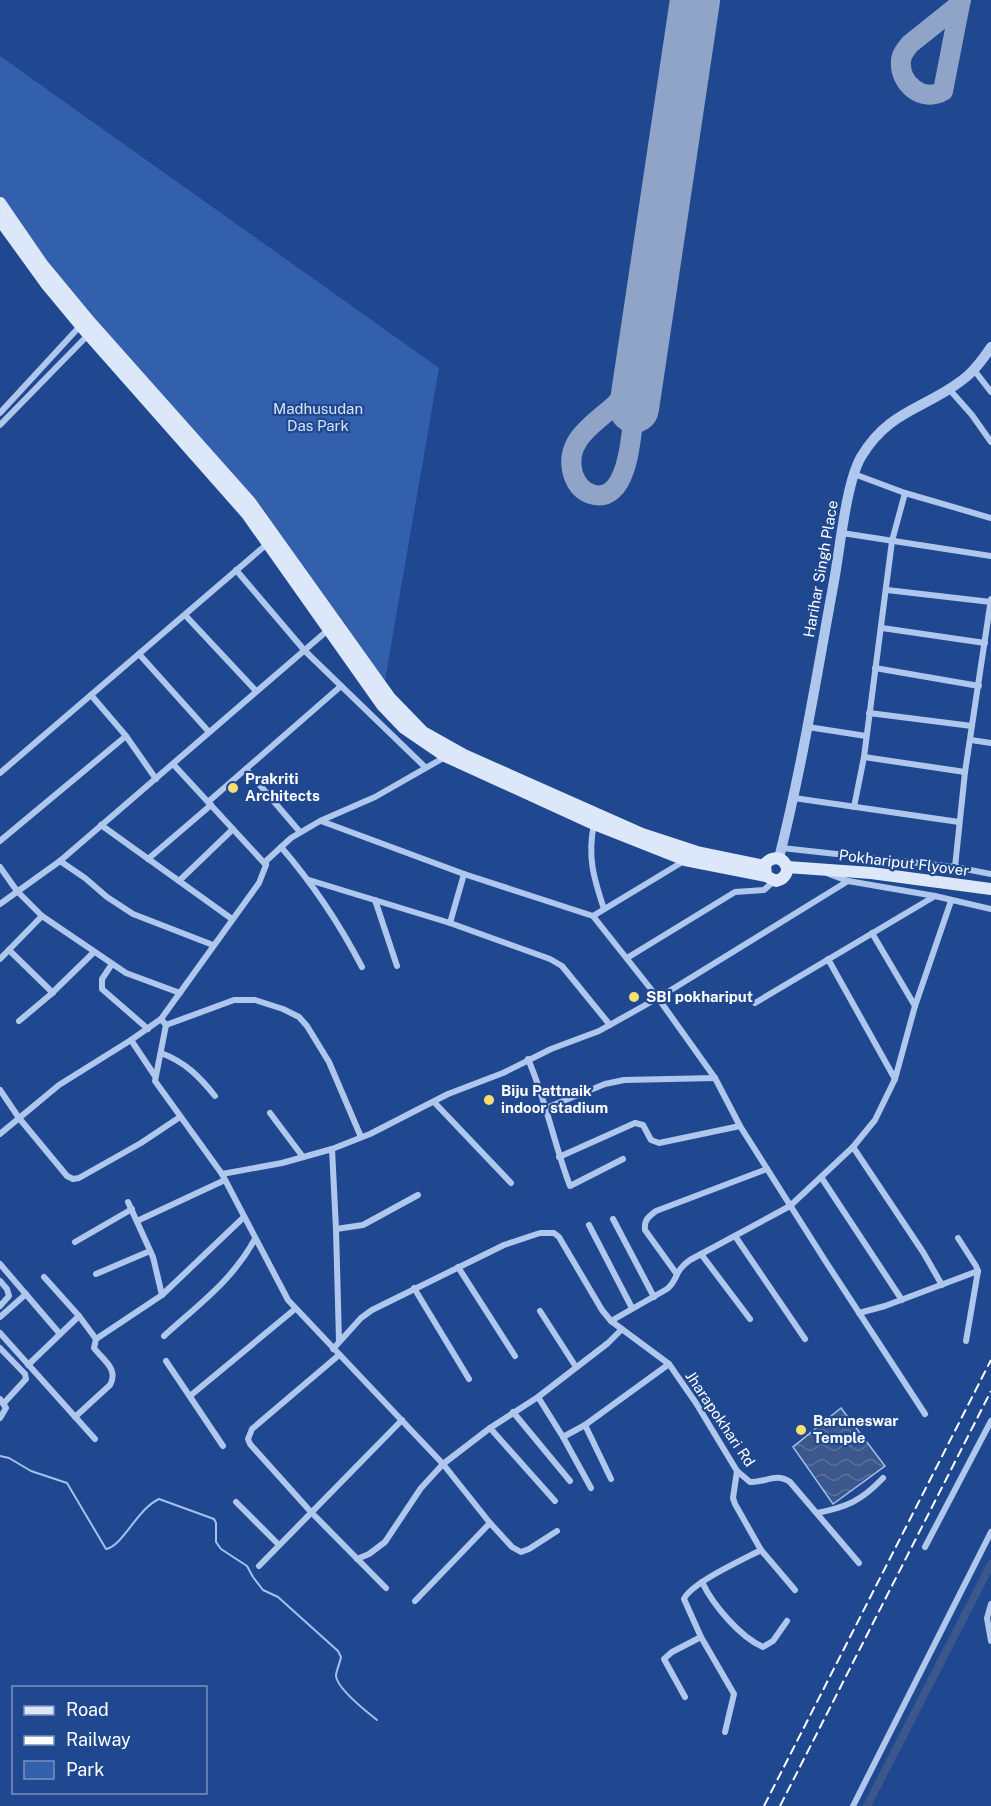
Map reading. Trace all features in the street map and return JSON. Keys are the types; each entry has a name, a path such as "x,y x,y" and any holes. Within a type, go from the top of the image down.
{"main road":[{"path":"0,203 88,327 226,488 382,705 404,728 445,756 594,824 685,860 768,874"},
{"path":"0,220 47,285 250,502 390,699 423,732 464,755 642,834 697,852 768,874 784,878 788,871 783,858 771,859 768,874"},
{"name":"Pokhariput Flyover","path":"783,858 813,869 871,873 991,889"}],"street":[{"path":"0,412 88,327"},
{"path":"0,425 88,327"},
{"name":"Harihar Singh Place","path":"783,858 842,533 854,474 860,458 875,436 892,420 949,389 974,370 991,346"},
{"path":"974,370 991,392"},
{"path":"949,389 972,415 991,442"},
{"path":"854,474 905,493 991,518"},
{"path":"854,807 864,757 892,541 905,493"},
{"path":"842,533 991,556"},
{"path":"0,773 267,544"},
{"path":"236,570 305,651 425,767"},
{"path":"887,590 991,600 958,822 955,867"},
{"path":"185,615 256,691"},
{"path":"882,628 985,643"},
{"path":"0,904 60,861 329,629"},
{"path":"139,654 209,732"},
{"path":"983,656 991,657"},
{"path":"875,668 979,686"},
{"path":"148,859 341,686"},
{"path":"92,695 126,736 156,779"},
{"path":"869,712 972,726"},
{"path":"808,727 866,736"},
{"path":"0,841 126,736"},
{"path":"971,740 991,743"},
{"path":"0,1134 59,1086 161,1019 259,883 266,861 281,847 300,832 375,797 445,756"},
{"path":"864,757 965,772"},
{"path":"173,764 266,866"},
{"path":"246,769 300,832"},
{"path":"794,798 958,822"},
{"path":"320,821 464,874 593,916 658,998 715,1078 741,1126 790,1206 925,1414"},
{"path":"594,824 590,844 591,865 604,909"},
{"path":"101,825 232,919"},
{"path":"179,881 233,829"},
{"path":"281,847 309,880 344,933 362,967"},
{"path":"783,858 955,867 991,874"},
{"path":"593,916 685,860"},
{"path":"60,861 133,914 213,945"},
{"path":"0,867 17,891 42,916 126,973 180,993"},
{"path":"813,869 848,881 935,896 991,909"},
{"path":"450,923 464,874"},
{"path":"627,958 735,892 764,890 768,874"},
{"path":"309,880 450,923 550,959 562,966 610,1025"},
{"path":"137,1221 223,1177 332,1149 362,1137 473,1084 503,1073 528,1059 610,1025 848,881"},
{"path":"755,1003 935,896"},
{"path":"375,900 397,966"},
{"path":"611,1322 673,1284 681,1266 790,1206 853,1147 875,1120 895,1079 915,1006 951,901"},
{"path":"0,959 42,916"},
{"path":"872,933 915,1006"},
{"path":"9,950 53,993"},
{"path":"19,1021 53,993 94,952"},
{"path":"828,959 895,1079"},
{"path":"112,964 102,979 102,989 147,1029"},
{"path":"166,1025 234,1000 255,1000 299,1017 329,1062 362,1137"},
{"path":"161,1019 166,1025 155,1076 156,1084 223,1177 282,1289 295,1309 444,1464 490,1523 512,1547 521,1552 557,1531"},
{"path":"131,1040 155,1076"},
{"path":"161,1053 186,1064 215,1096"},
{"path":"528,1059 570,1186 623,1159"},
{"path":"546,1108 605,1084 624,1080 715,1078"},
{"path":"0,1090 67,1176 73,1179 79,1178 141,1143 180,1117"},
{"path":"434,1102 511,1183"},
{"path":"270,1113 303,1157"},
{"path":"559,1157 635,1123 643,1125 648,1137 659,1143 741,1126"},
{"path":"853,1147 923,1252 942,1285"},
{"path":"332,1149 339,1342"},
{"path":"676,1273 645,1230 644,1224 647,1217 656,1211 767,1169"},
{"path":"821,1177 902,1300"},
{"path":"336,1228 363,1225 418,1195"},
{"path":"128,1202 150,1251 162,1294"},
{"path":"75,1242 132,1209"},
{"path":"75,1417 110,1385 114,1378 110,1367 94,1348 96,1339 162,1294 244,1217"},
{"path":"613,1219 654,1297"},
{"path":"589,1225 632,1308"},
{"name":"Jharapokhari Rd","path":"333,1348 361,1318 414,1288 504,1245 540,1233 554,1233 559,1237 611,1322 639,1340 669,1364 696,1403 737,1471 750,1482 783,1477 790,1482 859,1563"},
{"path":"735,1236 805,1339"},
{"path":"958,1238 978,1271 966,1341"},
{"path":"164,1336 231,1276 255,1239"},
{"path":"96,1274 150,1251"},
{"path":"701,1254 750,1319"},
{"path":"0,1264 60,1334"},
{"path":"458,1267 515,1356"},
{"path":"859,1313 902,1300 978,1271"},
{"path":"44,1277 96,1339"},
{"path":"0,1281 9,1293 0,1306"},
{"path":"414,1288 469,1379"},
{"path":"0,1317 26,1294"},
{"path":"190,1396 295,1309"},
{"path":"540,1311 576,1367"},
{"path":"28,1365 79,1316"},
{"path":"357,1558 369,1554 385,1542 421,1488 444,1464 490,1428 538,1397 608,1343 622,1329"},
{"path":"0,1333 95,1439"},
{"path":"0,1348 25,1374 26,1379 2,1401 5,1412 0,1418"},
{"path":"339,1355 252,1429 248,1434 250,1444 311,1512 386,1588"},
{"path":"166,1361 223,1446"},
{"path":"563,1437 585,1425 669,1364"},
{"path":"538,1397 591,1488"},
{"path":"513,1412 570,1481"},
{"path":"259,1566 402,1420"},
{"path":"925,1547 991,1421"},
{"path":"585,1425 611,1479"},
{"path":"490,1428 555,1501"},
{"path":"737,1471 734,1488 735,1504 761,1550 795,1590"},
{"path":"817,1513 851,1504 883,1478"},
{"path":"236,1502 279,1545"},
{"path":"415,1601 490,1523"},
{"path":"853,1806 991,1532"},
{"path":"725,1732 734,1694 701,1637 684,1599 687,1593 702,1582 761,1550"},
{"path":"702,1582 716,1606 754,1643 764,1647 768,1645 787,1621"},
{"path":"991,1604 987,1618 991,1641"},
{"path":"685,1697 664,1659 672,1652 701,1637"}],"green space":[{"name":"Madhusudan Das Park","path":"0,56 439,368 385,680 198,444 95,328 0,203"}],"water":[{"path":"841,1408 885,1466 833,1504 793,1447"}],"waterway":[{"path":"0,1456 9,1458 31,1471 67,1483 106,1549 118,1541 144,1511 159,1499 214,1519 216,1542 221,1549 247,1566 263,1590 278,1597 338,1651 341,1657 336,1676 341,1687 377,1720"},
{"path":"867,1806 991,1564"}],"taxiway":[{"path":"960,4 910,44 903,54 901,69 904,77 908,84 920,93 928,95 943,91 961,0"},
{"path":"634,408 630,448 621,478 613,489 604,495 588,493 576,481 573,474 571,459 574,447 590,426 612,408 630,388 637,372 644,344"}],"runway":[{"path":"634,408 695,0"}],"railway":[{"path":"764,1806 991,1360"},
{"path":"780,1806 991,1391"}],"place":[{"name":"Prakriti Architects","path":"233,788"},
{"name":"SBI pokhariput","path":"634,997"},
{"name":"Biju Pattnaik indoor stadium","path":"489,1100"},
{"name":"Baruneswar Temple","path":"801,1430"}]}
